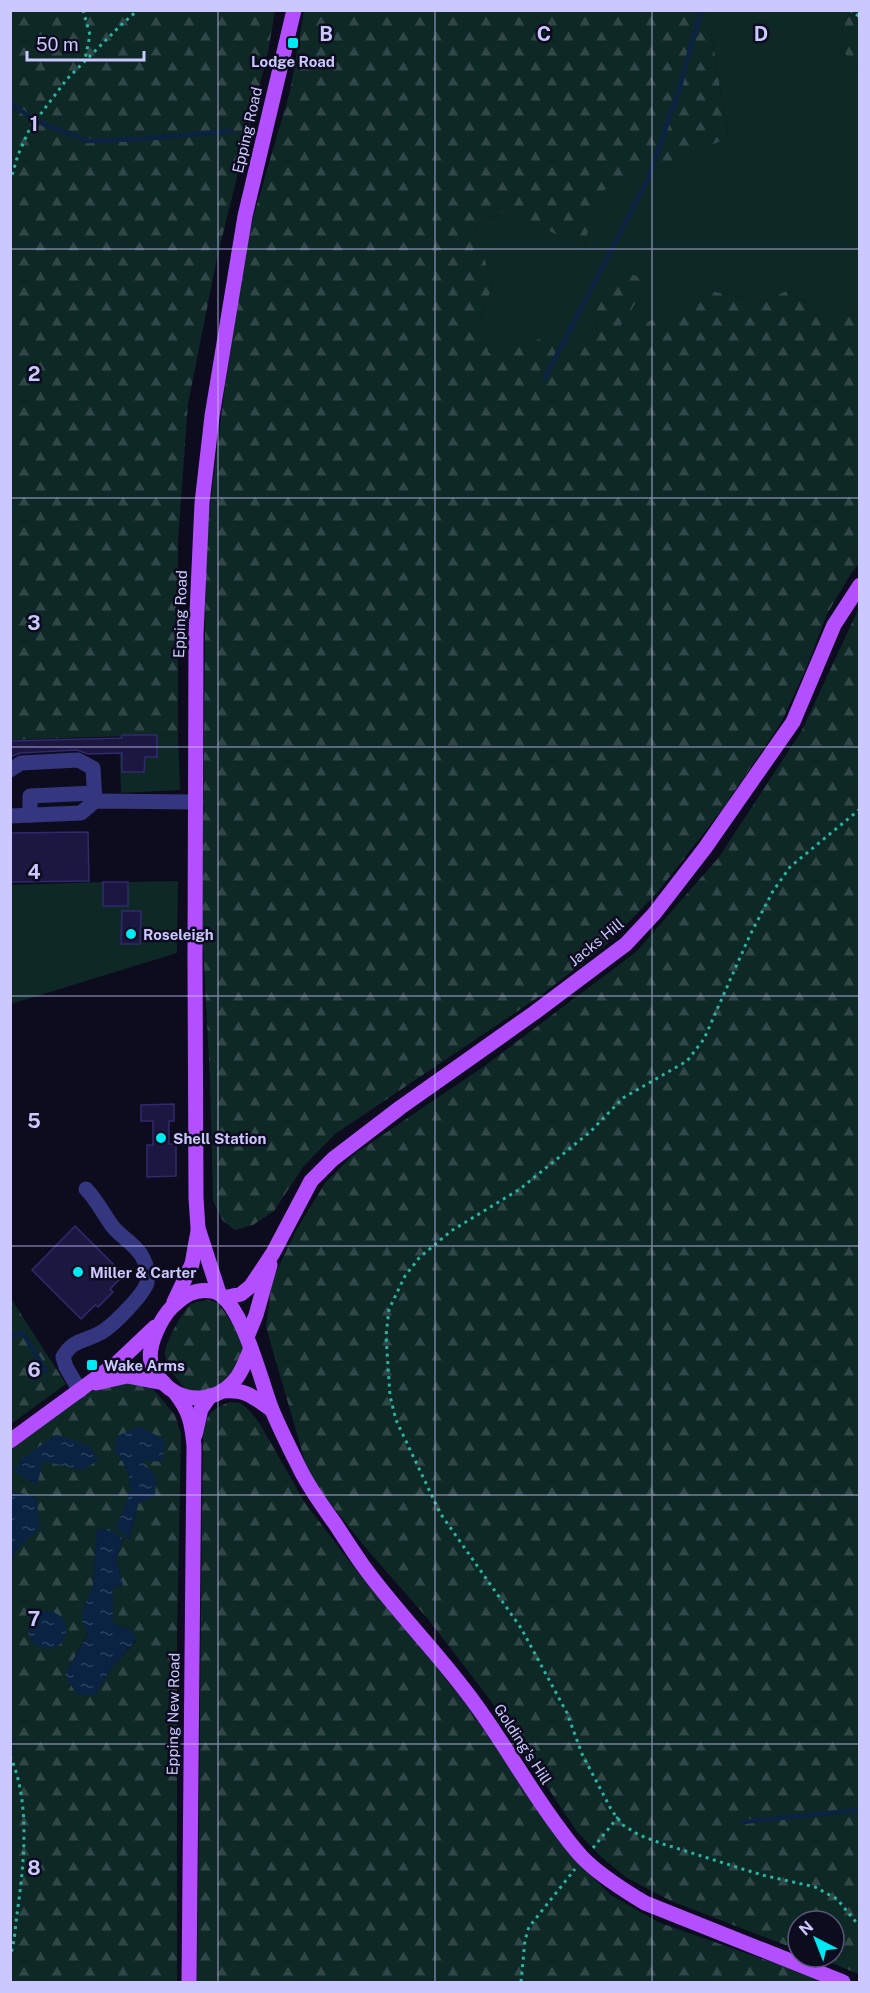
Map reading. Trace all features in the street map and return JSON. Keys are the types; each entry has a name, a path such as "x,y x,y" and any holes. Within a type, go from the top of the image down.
{"main road":[{"name":"Epping Road","path":"166,1315 192,1264 198,1228 195,1131 196,635 202,503 212,416 245,216 294,10"},
{"name":"Jacks Hill","path":"273,1253 311,1181 333,1159 626,944 654,914 705,848 793,722 834,625 860,585"},
{"name":"Epping Road","path":"198,1228 221,1295"},
{"path":"221,1295 241,1294 251,1286 273,1253"},
{"path":"216,1394 238,1377 273,1253"},
{"path":"10,1441 84,1388 141,1342 191,1291 212,1290 221,1295 234,1311 249,1343"},
{"path":"166,1315 152,1346 150,1361 155,1372 176,1394 192,1399 237,1390 248,1394 272,1410"},
{"name":"Golding's Hill","path":"249,1343 272,1410 306,1482 365,1568 476,1705 542,1805 584,1859 645,1903 843,1983"},
{"path":"84,1388 127,1376 164,1383"},
{"name":"Epping New Road","path":"176,1394 186,1407 192,1426 194,1446 189,1983"},
{"name":"Epping New Road","path":"194,1446 201,1409 216,1394"}],"lane":[{"path":"10,770 21,763 78,760 93,768 95,797 81,813 10,816"},
{"path":"95,797 196,802"},
{"path":"84,1388 66,1367 63,1357 68,1347 107,1329 141,1293 147,1282 144,1260 138,1251 117,1232 94,1196 86,1189"}],"path":[{"path":"83,10 90,35 85,61"},
{"path":"10,182 18,155 31,126 67,79 138,10"},
{"path":"850,10 860,17"},
{"path":"860,809 790,867 772,891 704,1039 687,1061 623,1098 590,1132 520,1189 451,1231 419,1258 405,1276 389,1309 386,1336 390,1396 396,1420 440,1513 521,1628 567,1713 582,1754 612,1810 624,1825 639,1835 663,1844 762,1875 815,1887 837,1899 860,1927"},
{"path":"10,1756 17,1770 21,1793 24,1861 10,1955"},
{"path":"520,1983 525,1940 529,1927 618,1817"}],"green space":[{"path":"10,11 275,11 268,52 217,258 188,404 178,540 178,734 11,740"},
{"path":"304,11 708,11 728,138 597,193 584,249 509,210 474,226 493,285 479,322 489,353 547,337 569,363 597,332 595,302 620,269 650,282 617,331 679,312 682,300 711,291 763,302 786,291 831,316 859,296 859,564 827,614 806,669 781,723 721,811 657,893 606,945 540,996 335,1134 303,1167 274,1211 253,1225 235,1230 223,1221 213,1201 210,1079 202,925 206,538 246,242 290,91"},
{"path":"708,11 850,11 837,44 859,70 859,296 831,316 786,291 763,302 711,291 679,312 616,332 650,282 620,270 595,302 597,332 569,364 547,337 489,354 479,322 493,285 474,226 509,210 584,249 596,193 728,138"},
{"path":"850,11 859,11 859,70 837,44"},
{"path":"859,608 859,1974 846,1969 846,1909 786,1909 786,1945 671,1901 627,1878 600,1856 575,1829 491,1701 428,1619 364,1546 308,1472 266,1327 272,1280 297,1229 325,1183 353,1155 483,1067 636,952 719,857 801,732"},
{"path":"178,734 180,790 121,793 119,736"},
{"path":"178,881 177,953 11,1004 10,885 103,882 103,906 128,906 128,882"},
{"path":"10,1297 66,1384 11,1424 10,1424"},
{"path":"209,1300 218,1303 243,1339 243,1350 229,1378 207,1394 189,1392 171,1371 166,1361 165,1351 174,1329 190,1305"},
{"path":"116,1382 149,1384 175,1415 181,1434 177,1638 177,1982 11,1982 11,1559 17,1549 39,1527 36,1497 11,1491 11,1444 61,1408 101,1387","holes":["115,1452 155,1496 138,1504 129,1540 117,1527 128,1497 130,1480 128,1471","97,1529 108,1529 123,1539 116,1558 123,1586 112,1587 113,1624 130,1629 137,1640 111,1669 95,1695 65,1675 88,1633 83,1610 93,1586"]},
{"path":"229,1402 240,1403 249,1410 260,1424 305,1503 360,1575 468,1707 577,1862 611,1895 658,1922 828,1982 197,1982 203,1433 206,1421 218,1408"}],"water":[{"path":"139,1426 165,1440 162,1462 142,1460 156,1476 155,1496 138,1504 129,1540 116,1528 128,1497 130,1480 128,1471 115,1452 117,1436"},
{"path":"56,1435 88,1445 99,1460 82,1470 43,1461 37,1485 13,1471 25,1456"},
{"path":"11,1491 36,1497 40,1527 17,1549 11,1559"},
{"path":"97,1529 109,1529 123,1539 116,1558 123,1586 113,1587 113,1624 130,1629 137,1639 111,1669 95,1695 77,1695 65,1675 88,1634 82,1621 83,1610 93,1585"},
{"path":"47,1611 61,1616 66,1630 61,1644 47,1649 33,1644 28,1630 33,1616"}],"building":[{"path":"122,735 157,735 157,757 145,757 144,772 122,772 122,753 88,754 77,750 20,753 10,757 10,741 122,738"},
{"path":"88,832 89,881 10,882 10,833"},
{"path":"103,882 128,882 128,906 103,906"},
{"name":"Roseleigh","path":"122,911 141,911 140,944 121,944"},
{"name":"Shell Station","path":"174,1104 174,1121 169,1121 169,1144 176,1144 176,1176 147,1177 147,1145 153,1145 153,1121 141,1121 141,1105"},
{"name":"Miller & Carter","path":"75,1226 124,1275 110,1289 113,1292 81,1319 32,1270"}],"waterway":[{"path":"545,378 648,179 679,90 701,10"},
{"path":"10,103 36,121 87,141 231,131"},
{"path":"10,1336 23,1333 46,1371"},
{"path":"743,1822 860,1810"}],"place":[{"name":"Lodge Road","path":"293,43"},
{"name":"Roseleigh","path":"131,934"},
{"name":"Shell Station","path":"161,1138"},
{"name":"Miller & Carter","path":"78,1272"},
{"name":"Wake Arms","path":"92,1365"}]}
